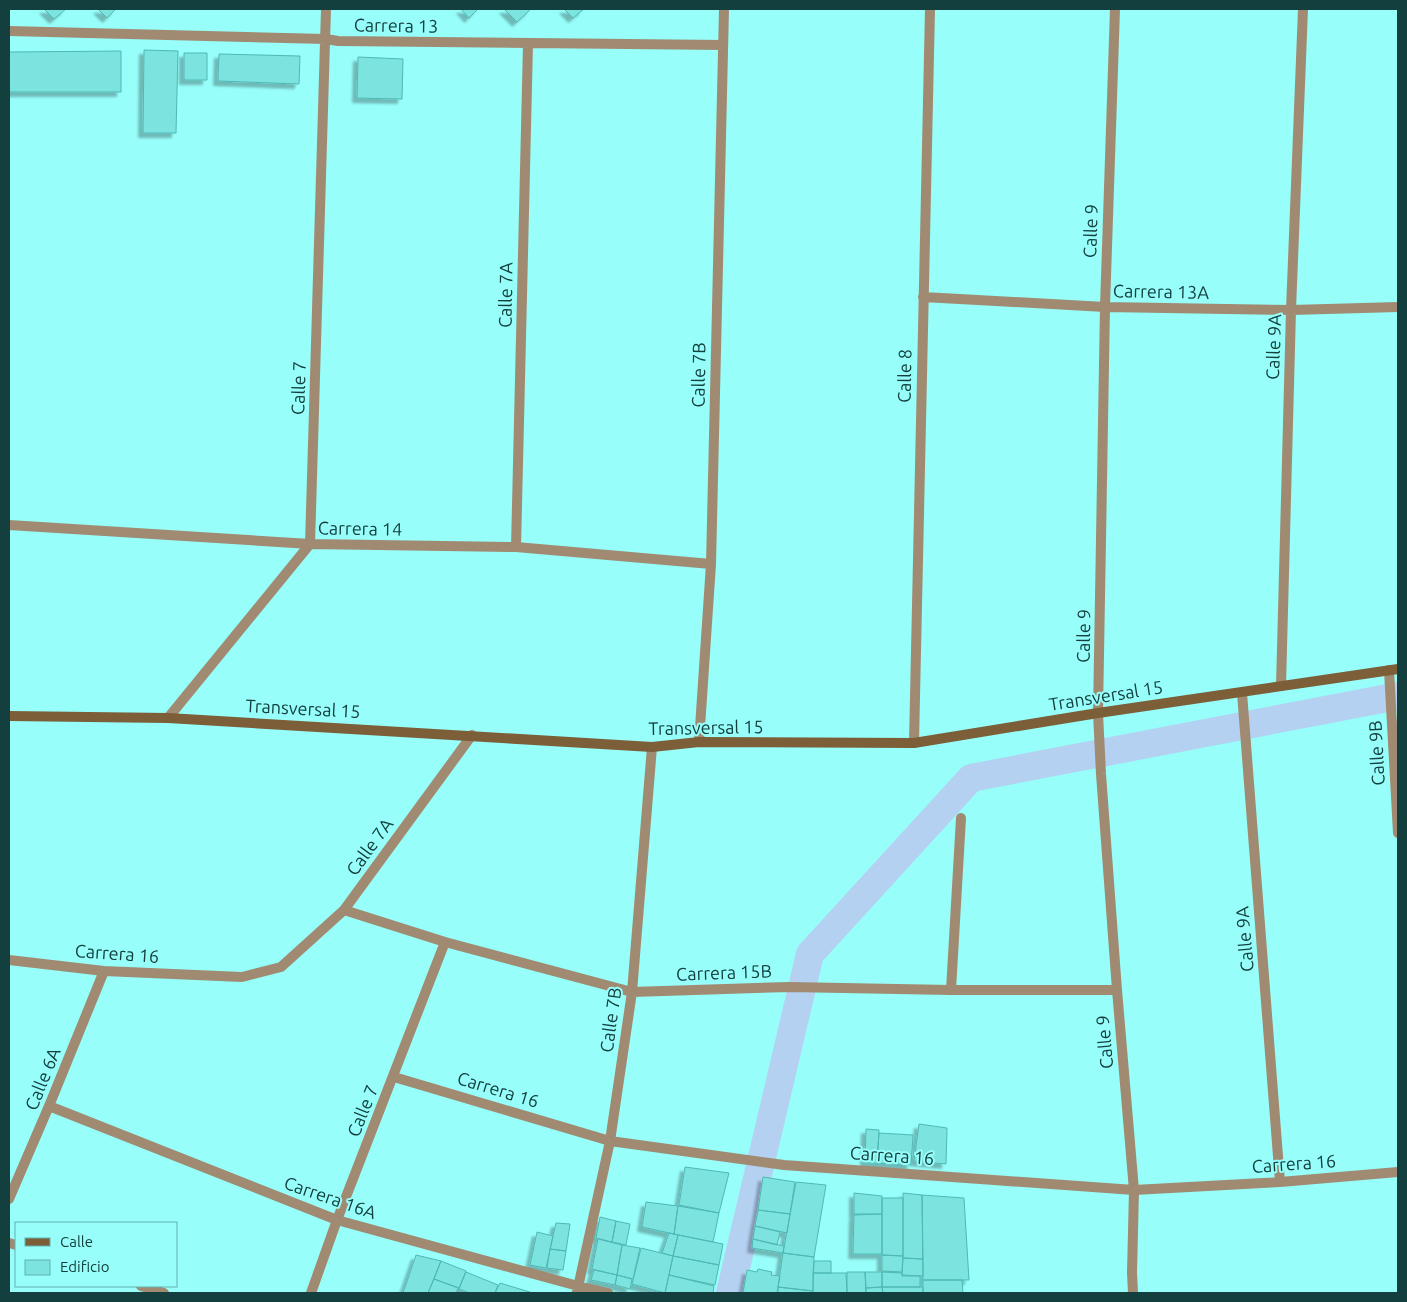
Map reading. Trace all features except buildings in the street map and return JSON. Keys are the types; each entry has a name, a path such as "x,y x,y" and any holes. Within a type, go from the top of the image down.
{"street":[{"name":"Calle 7","path":"310,544 326,9"},
{"name":"Calle 7B","path":"699,742 711,564 724,9"},
{"name":"Calle 8","path":"914,743 930,9"},
{"name":"Calle 9","path":"1115,9 1105,307 1098,713 1117,990 1134,1190 1133,1293"},
{"name":"Calle 9A","path":"1281,686 1291,310 1303,9"},
{"name":"Carrera 13","path":"9,31 326,39 338,41 723,45"},
{"name":"Calle 7A","path":"516,547 528,44"},
{"name":"Carrera 13A","path":"923,297 1105,307 1291,310 1398,307"},
{"name":"Carrera 14","path":"9,525 310,544 516,547 711,564"},
{"path":"168,718 310,544"},
{"name":"Transversal 15","path":"9,716 168,718 652,747 699,742 914,743 1098,713 1394,670"},
{"name":"Calle 9B","path":"1394,670 1390,687 1398,833"},
{"name":"Calle 9A","path":"1242,693 1280,1182"},
{"name":"Calle 7A","path":"281,967 344,910 472,735"},
{"name":"Calle 7B","path":"577,1290 610,1141 632,992 652,747"},
{"path":"951,990 961,818"},
{"name":"Carrera 15B","path":"344,910 446,942 632,992 789,987 951,990 1117,990"},
{"name":"Calle 7","path":"311,1293 337,1220 446,942"},
{"name":"Carrera 16","path":"9,960 104,971 242,977 281,967"},
{"name":"Calle 6A","path":"9,1199 50,1106 104,971"},
{"name":"Carrera 16","path":"394,1077 610,1141 784,1165 1134,1190 1280,1182 1398,1172"},
{"name":"Carrera 16A","path":"50,1106 337,1220 577,1290 608,1293"},
{"path":"144,1287 164,1293"}],"waterway":[{"path":"730,1293 810,954 971,778 1398,696"}]}
